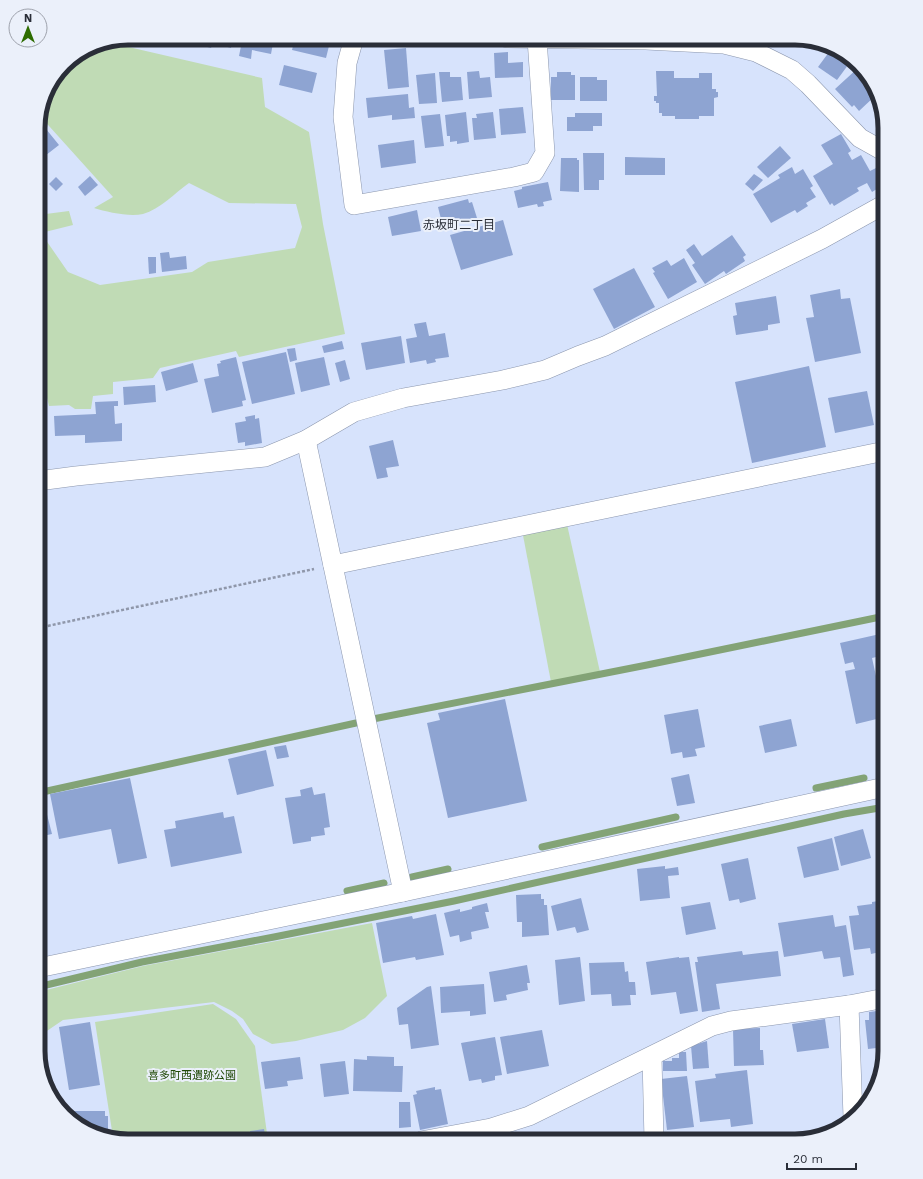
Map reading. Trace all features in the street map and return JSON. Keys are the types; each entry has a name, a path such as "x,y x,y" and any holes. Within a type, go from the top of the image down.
{"street":[{"path":"352,45 347,63 343,117 354,205 514,177 534,172 545,153 537,45"},
{"path":"728,45 756,52 792,70 808,84 860,138 878,148"},
{"path":"45,481 76,476 265,457 306,440 354,412 403,398 503,380 545,370 605,346 822,239 878,208"},
{"path":"306,440 403,892"},
{"path":"333,565 878,452"},
{"path":"45,967 403,892 878,789"},
{"path":"469,1134 529,1116 652,1057 712,1026 731,1021 878,999"},
{"path":"849,1004 853,1110"},
{"path":"652,1057 654,1134"}],"path":[{"path":"45,627 333,565"}],"green space":[{"path":"121,45 262,78 265,107 309,132 323,224 345,334 239,357 236,351 160,368 153,378 113,382 113,394 93,396 91,409 75,409 69,405 49,406 45,394 45,239 68,272 100,285 192,272 208,262 295,248 302,227 296,204 229,203 189,183 161,205 143,214 125,214 94,208 113,197 45,122 51,96 59,82 73,66 96,51"},
{"path":"69,211 73,225 45,232 45,214"},
{"path":"566,520 600,672 551,682 522,530"},
{"path":"372,923 387,996 365,1018 343,1030 296,1041 272,1044 253,1034 243,1019 232,1011 214,1002 63,1020 45,1032 45,990 143,966"},
{"name":"喜多町西遺跡公園","path":"213,1004 236,1019 255,1046 267,1134 123,1134 112,1132 95,1022"}],"building":[{"path":"200,45 212,45 211,48"},
{"path":"220,45 232,45 231,48"},
{"path":"273,45 271,54 252,50 251,59 239,56 241,46 238,46"},
{"path":"293,45 329,45 326,58 292,50"},
{"path":"406,48 409,87 388,89 384,50"},
{"path":"508,52 508,63 523,62 523,77 495,78 494,53"},
{"path":"829,52 848,65 837,80 818,67"},
{"path":"284,65 317,73 312,93 279,85"},
{"path":"479,71 480,78 490,77 492,97 469,99 467,72"},
{"path":"656,71 674,71 674,78 699,78 699,73 712,73 712,89 716,89 716,92 718,92 718,97 714,98 714,116 699,116 699,119 675,119 675,116 662,116 662,113 659,113 659,103 654,101 654,96 657,96"},
{"path":"855,71 864,82 872,98 859,111 854,105 852,107 835,89"},
{"path":"439,72 450,72 450,77 461,77 463,100 442,102"},
{"path":"557,72 571,72 571,75 575,75 575,100 551,100 551,77 557,77"},
{"path":"435,73 437,103 419,104 416,75"},
{"path":"580,77 597,77 597,80 607,80 607,101 580,101"},
{"path":"408,94 409,108 414,107 415,118 392,120 392,115 368,118 366,98"},
{"path":"523,107 526,133 501,135 499,109"},
{"path":"466,112 469,142 457,144 457,141 450,142 450,136 447,136 445,115"},
{"path":"493,112 496,138 474,140 472,118 477,118 476,114"},
{"path":"575,113 602,113 602,126 593,126 593,131 567,131 567,117 575,117"},
{"path":"440,114 444,146 425,148 421,116"},
{"path":"45,128 59,145 45,156"},
{"path":"841,134 851,151 848,153 852,160 861,155 870,171 878,167 878,188 872,192 867,183 857,188 859,191 834,206 832,203 830,205 813,176 833,164 821,145"},
{"path":"414,140 416,163 381,168 378,145"},
{"path":"780,146 791,158 768,178 757,167"},
{"path":"583,153 604,153 604,180 599,180 599,190 584,190"},
{"path":"625,157 665,158 665,175 625,175"},
{"path":"561,158 577,158 577,160 579,160 579,192 560,191"},
{"path":"792,167 795,174 803,169 813,186 810,188 816,197 806,203 808,206 797,213 795,210 771,223 753,194 780,178 778,175"},
{"path":"754,174 763,180 753,191 745,184"},
{"path":"90,176 98,185 85,196 78,187"},
{"path":"56,177 63,184 56,191 49,184"},
{"path":"548,182 552,200 543,202 544,206 538,207 537,204 518,208 514,191 522,189 522,187"},
{"path":"468,199 469,203 472,202 477,218 443,227 438,207"},
{"path":"417,210 421,231 392,236 388,217"},
{"path":"503,220 513,255 461,270 450,235"},
{"path":"732,235 746,255 743,257 745,261 726,274 724,271 705,284 692,265 695,263 686,250 694,244 702,256"},
{"path":"169,252 170,258 186,256 187,269 162,272 160,253"},
{"path":"148,257 156,257 156,273 149,274"},
{"path":"684,258 697,282 668,299 653,273 655,272 652,268 667,260 671,266"},
{"path":"634,268 655,307 614,329 593,289"},
{"path":"840,289 841,299 850,298 861,353 815,362 806,318 814,317 810,295"},
{"path":"776,296 780,323 768,325 768,330 736,335 733,316 737,315 735,303"},
{"path":"426,322 429,336 445,333 449,357 435,359 436,362 427,364 426,360 410,363 406,339 417,337 414,324"},
{"path":"401,336 405,363 366,370 361,343"},
{"path":"342,341 344,349 324,353 322,346"},
{"path":"295,348 297,360 290,362 287,349"},
{"path":"286,352 295,394 252,404 242,362"},
{"path":"236,357 246,400 242,401 243,406 212,413 204,379 219,376 217,364 221,363 220,361"},
{"path":"324,357 330,385 301,392 295,363"},
{"path":"345,360 350,379 340,382 335,363"},
{"path":"193,363 198,382 166,391 161,372"},
{"path":"809,366 826,447 752,463 735,382"},
{"path":"155,385 156,402 124,405 123,387"},
{"path":"867,391 874,425 835,433 828,398"},
{"path":"118,401 118,406 114,406 115,424 122,423 122,441 85,443 85,435 55,436 54,416 96,414 95,402"},
{"path":"255,415 255,419 259,418 262,443 245,446 245,442 238,443 235,423 246,421 245,417"},
{"path":"393,440 399,466 386,468 388,477 377,479 369,446"},
{"path":"878,634 878,657 872,658 878,685 878,719 856,724 845,671 855,669 853,662 845,664 840,643"},
{"path":"505,699 527,801 448,818 427,723 440,720 438,713"},
{"path":"698,709 705,747 695,749 697,756 683,758 682,752 671,754 664,715"},
{"path":"791,719 797,746 765,753 759,726"},
{"path":"286,745 289,757 277,759 274,747"},
{"path":"266,750 274,786 237,795 228,759"},
{"path":"689,774 695,803 677,806 671,778"},
{"path":"130,778 147,858 118,864 111,829 59,839 50,794"},
{"path":"312,787 314,795 325,793 330,827 324,828 325,835 311,837 311,841 293,844 285,798 301,796 300,790"},
{"path":"45,807 52,834 45,836"},
{"path":"223,812 224,818 234,816 242,853 171,867 164,830 176,828 175,821"},
{"path":"863,829 871,858 841,866 834,837"},
{"path":"832,838 839,870 804,878 797,847"},
{"path":"748,858 756,899 740,903 739,899 729,901 721,864"},
{"path":"665,866 665,869 678,867 679,875 668,876 670,898 640,901 637,869"},
{"path":"541,894 541,899 544,899 544,905 547,905 549,935 522,937 522,922 517,922 516,895"},
{"path":"581,898 589,930 577,933 575,927 557,931 551,906"},
{"path":"878,901 878,952 871,954 870,948 854,950 849,916 859,915 857,906 872,904 872,902"},
{"path":"710,902 716,929 686,935 681,907"},
{"path":"487,903 489,912 485,912 489,928 471,932 472,939 460,942 459,935 450,937 444,913 460,909 460,912"},
{"path":"436,914 444,955 416,960 415,957 383,963 376,923 412,916 413,919"},
{"path":"833,915 835,927 846,925 854,975 843,977 840,957 824,959 822,951 784,957 778,923"},
{"path":"742,951 743,955 778,951 781,976 716,984 720,1009 702,1012 695,962 698,962 697,957"},
{"path":"580,957 585,1001 559,1005 555,960"},
{"path":"689,957 698,1011 680,1014 676,992 651,995 646,962"},
{"path":"624,962 625,972 628,971 629,982 635,982 636,995 630,995 631,1005 612,1006 611,994 591,995 589,963"},
{"path":"527,965 530,983 527,983 528,990 506,995 507,1000 494,1002 489,972"},
{"path":"484,984 486,1014 470,1016 470,1011 441,1013 440,987"},
{"path":"431,986 439,1045 411,1049 408,1024 399,1025 397,1008 427,987"},
{"path":"878,1011 878,1048 868,1049 865,1020 869,1020 869,1012"},
{"path":"825,1019 829,1048 797,1052 792,1024"},
{"path":"90,1022 100,1085 69,1090 59,1027"},
{"path":"760,1028 760,1050 763,1050 764,1065 734,1066 733,1029"},
{"path":"542,1030 549,1066 507,1074 500,1037"},
{"path":"495,1037 502,1075 495,1076 495,1080 482,1083 481,1079 469,1081 461,1043"},
{"path":"707,1041 709,1068 693,1069 691,1046"},
{"path":"679,1052 686,1052 687,1071 663,1071 663,1061 672,1061 672,1058 679,1058"},
{"path":"367,1056 394,1057 394,1066 403,1066 402,1092 353,1091 354,1059 367,1060"},
{"path":"300,1057 303,1079 287,1081 288,1086 265,1089 261,1062"},
{"path":"345,1061 349,1094 324,1097 320,1064"},
{"path":"747,1070 753,1124 731,1127 730,1119 700,1122 695,1081 716,1078 715,1074"},
{"path":"687,1076 694,1127 667,1130 661,1079"},
{"path":"435,1087 435,1090 441,1089 448,1124 420,1130 413,1095 417,1094 416,1091"},
{"path":"399,1102 410,1102 411,1127 399,1128"},
{"path":"71,1111 105,1111 105,1116 108,1116 108,1131 91,1125"},
{"path":"264,1129 265,1134 251,1134 250,1131"}],"waterway":[{"path":"373,719 878,617"},
{"path":"45,791 356,723"},
{"path":"816,788 864,778"},
{"path":"45,985 142,962 454,901 844,814 878,808"},
{"path":"542,847 676,817"},
{"path":"412,877 448,869"},
{"path":"347,891 384,883"}],"district":[{"name":"赤坂町二丁目","path":"459,225"}]}
